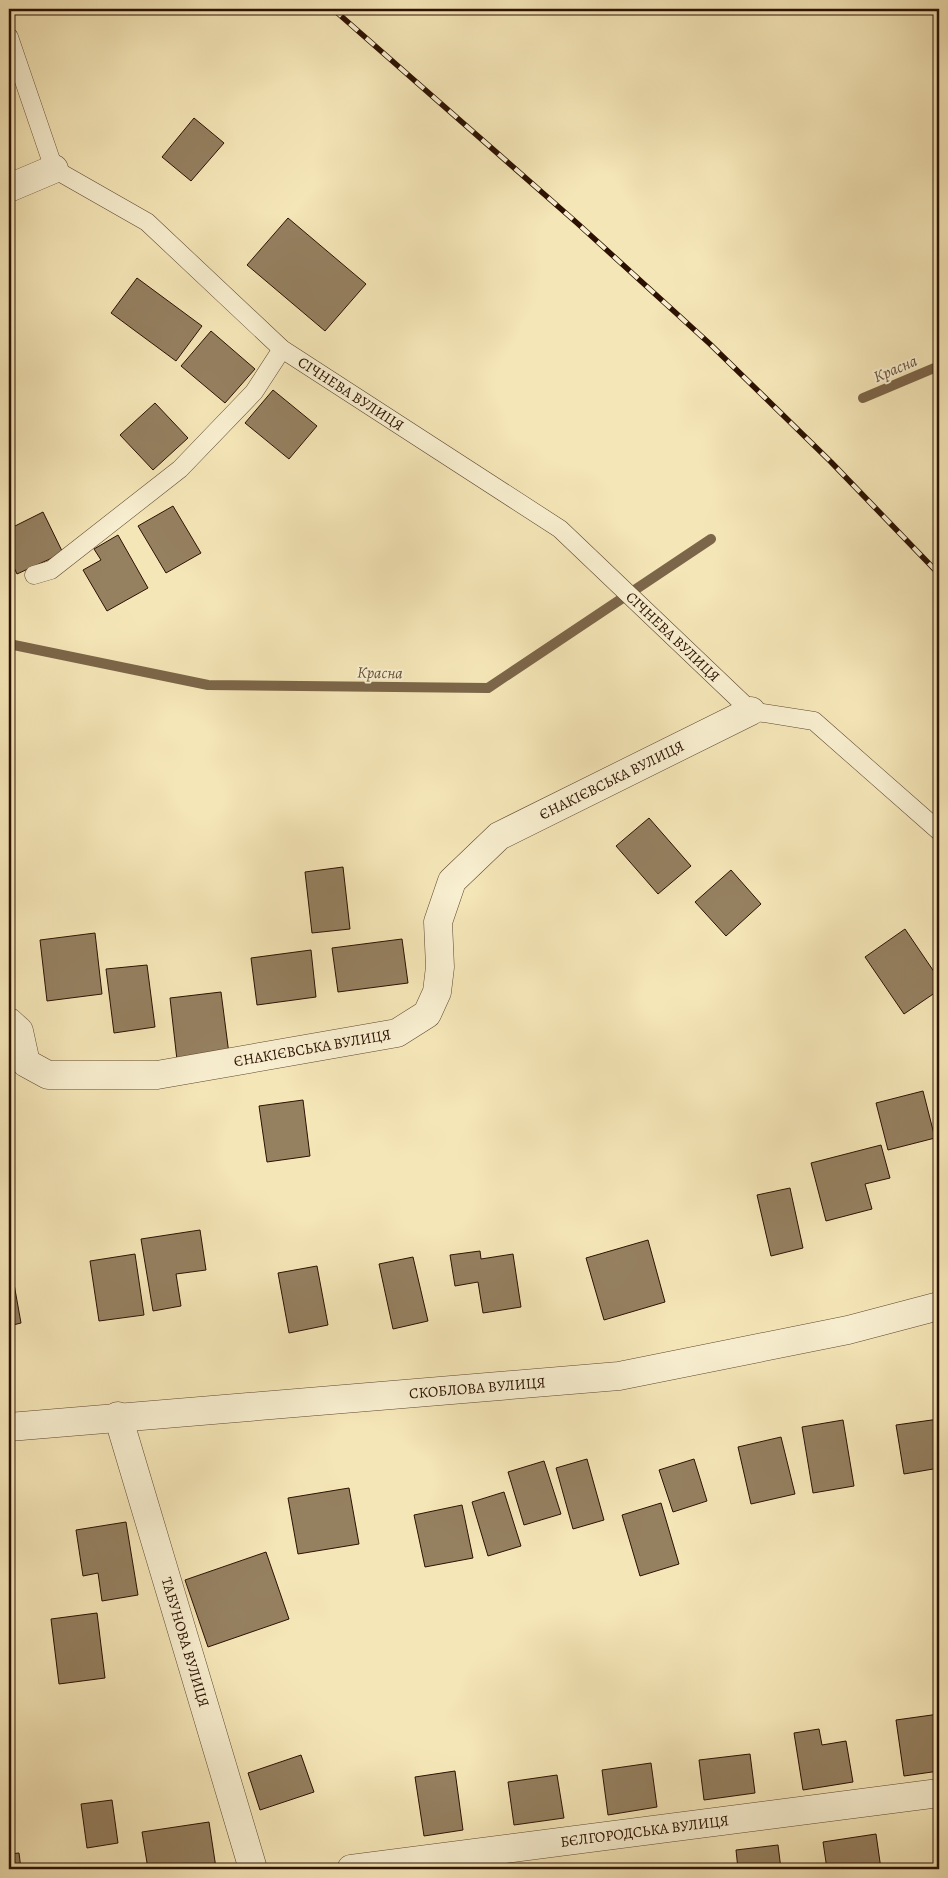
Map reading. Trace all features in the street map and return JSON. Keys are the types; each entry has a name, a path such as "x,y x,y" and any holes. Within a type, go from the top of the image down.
{"street":[{"path":"9,188 54,169"},
{"name":"ЄНАКІЄВСЬКА ВУЛИЦЯ","path":"9,1022 19,1031 26,1063 48,1075 157,1075 397,1033 427,1014 437,992 440,967 438,922 452,882 499,836 751,712"},
{"name":"СКОБЛОВА ВУЛИЦЯ","path":"9,1427 118,1416 619,1376 848,1330 939,1306"},
{"name":"ТАБУНОВА ВУЛИЦЯ","path":"118,1416 252,1869"},
{"name":"БЄЛГОРОДСЬКА ВУЛИЦЯ","path":"351,1869 939,1793"}],"lane":[{"path":"9,37 54,169"},
{"name":"СІЧНЕВА ВУЛИЦЯ","path":"54,169 147,222 282,349 560,529 751,712"},
{"path":"34,575 51,570 180,469 254,392 282,349"},
{"path":"751,712 814,721 939,831"}],"building":[{"path":"194,118 224,143 191,181 162,157"},
{"path":"288,218 366,284 325,331 247,265"},
{"path":"137,278 202,326 176,361 111,313"},
{"path":"211,331 255,369 225,403 181,366"},
{"path":"273,390 317,426 289,459 245,423"},
{"path":"155,403 188,438 153,470 120,435"},
{"path":"173,506 201,553 166,573 138,526"},
{"path":"43,512 63,553 17,574 9,557 9,529"},
{"path":"118,535 148,588 107,611 83,570 101,560 94,549"},
{"path":"649,818 691,866 658,894 616,846"},
{"path":"343,867 350,929 312,933 305,872"},
{"path":"731,870 761,904 726,936 695,902"},
{"path":"905,929 939,979 939,990 904,1014 865,957"},
{"path":"95,933 102,994 47,1001 40,940"},
{"path":"402,939 408,983 338,992 332,948"},
{"path":"311,950 316,997 257,1005 251,958"},
{"path":"147,965 155,1027 114,1033 106,969"},
{"path":"221,992 229,1054 177,1060 170,998"},
{"path":"923,1091 935,1138 888,1150 876,1103"},
{"path":"303,1100 310,1156 267,1162 259,1106"},
{"path":"881,1145 890,1178 865,1184 872,1209 826,1221 811,1163"},
{"path":"790,1188 803,1248 771,1256 757,1195"},
{"path":"200,1230 206,1270 176,1274 181,1306 153,1311 141,1239"},
{"path":"648,1240 665,1302 604,1320 586,1258"},
{"path":"480,1251 481,1259 513,1254 521,1307 483,1313 478,1282 455,1286 450,1255"},
{"path":"135,1254 144,1315 99,1321 90,1261"},
{"path":"9,1256 21,1323 9,1326"},
{"path":"413,1257 428,1321 393,1329 379,1264"},
{"path":"317,1266 328,1325 289,1333 278,1273"},
{"path":"939,1419 939,1468 904,1474 896,1425"},
{"path":"843,1420 854,1486 813,1493 802,1427"},
{"path":"781,1437 795,1494 751,1504 738,1447"},
{"path":"587,1459 604,1520 573,1529 556,1468"},
{"path":"694,1459 707,1501 673,1512 659,1470"},
{"path":"544,1461 561,1514 524,1525 508,1472"},
{"path":"349,1488 359,1544 298,1554 288,1498"},
{"path":"504,1492 521,1546 488,1556 472,1502"},
{"path":"661,1503 679,1564 640,1576 622,1515"},
{"path":"462,1505 473,1558 425,1567 414,1515"},
{"path":"126,1522 138,1595 102,1601 98,1573 83,1576 76,1530"},
{"path":"266,1552 289,1619 208,1647 185,1580"},
{"path":"97,1613 105,1678 59,1684 51,1619"},
{"path":"939,1714 939,1771 904,1776 896,1720"},
{"path":"819,1729 822,1745 846,1741 853,1782 803,1790 794,1733"},
{"path":"750,1754 755,1793 704,1800 699,1760"},
{"path":"301,1755 314,1792 260,1810 248,1773"},
{"path":"651,1763 657,1807 608,1815 602,1770"},
{"path":"455,1771 463,1830 424,1836 415,1777"},
{"path":"557,1775 564,1818 514,1825 508,1782"},
{"path":"112,1800 118,1843 87,1848 81,1804"},
{"path":"209,1822 216,1868 148,1869 142,1832"},
{"path":"876,1834 881,1869 827,1869 823,1842"},
{"path":"778,1845 781,1869 738,1869 736,1850"},
{"path":"19,1853 21,1869 9,1869 9,1854"},
{"path":"588,1864 589,1869 556,1869"}],"waterway":[{"name":"Красна","path":"863,398 939,366"},
{"name":"Красна","path":"9,644 208,685 488,688 711,539"}],"railway":[{"path":"333,9 577,223 710,344 831,462 939,574"}]}
